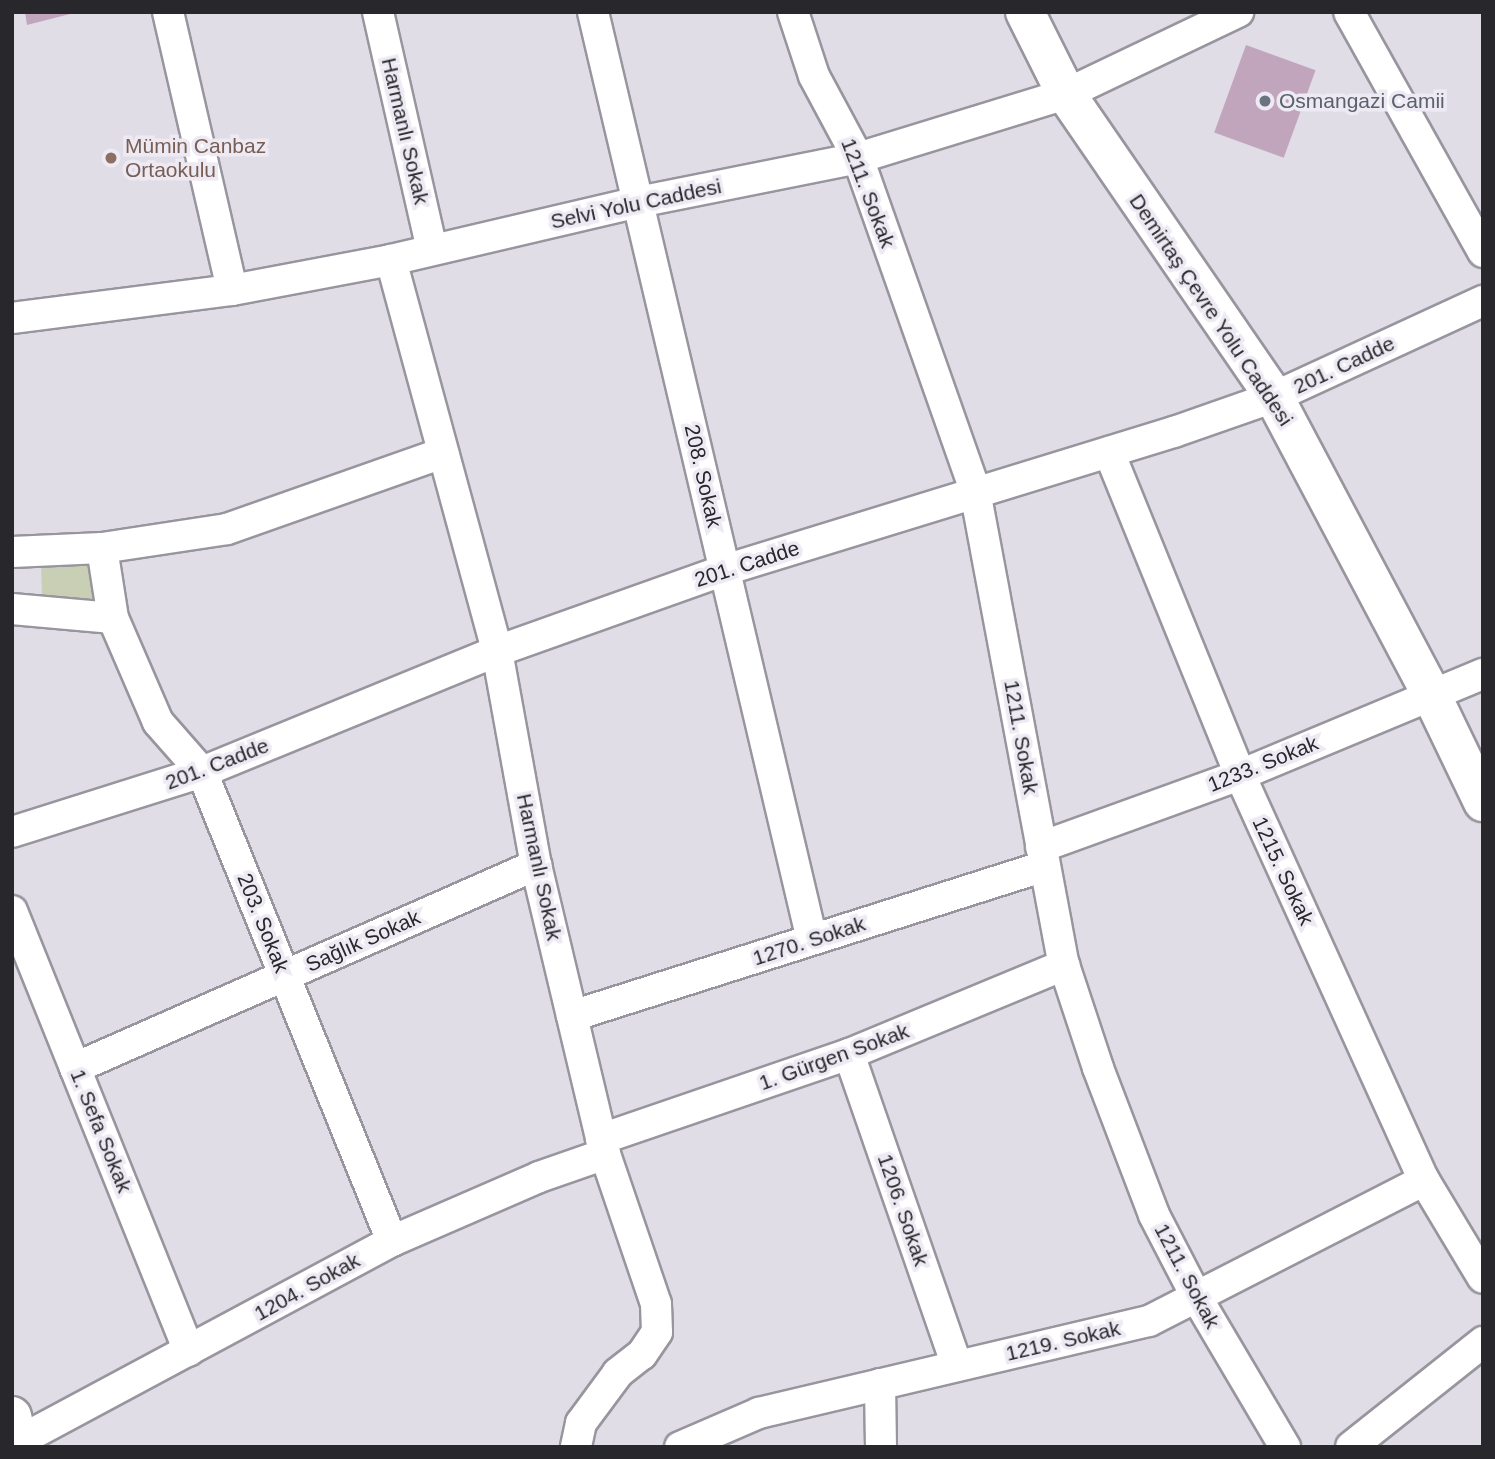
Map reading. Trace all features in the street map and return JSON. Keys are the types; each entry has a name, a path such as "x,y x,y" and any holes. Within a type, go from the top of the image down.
{"main road":[{"name":"Demirtaş Çevre Yolu Caddesi","path":"1025,12 1066,94 1274,397 1431,694 1483,802"}],"street":[{"path":"168,12 232,290"},
{"name":"Harmanlı Sokak","path":"378,12 432,249"},
{"name":"208. Sokak","path":"593,12 812,940"},
{"name":"1211. Sokak","path":"793,12 814,76 858,158 975,491 1064,965 1098,1068 1154,1215 1197,1298 1285,1447"},
{"name":"Selvi Yolu Caddesi","path":"12,318 232,290 391,260 638,202 858,158 1066,94 1238,12"},
{"path":"1349,12 1483,252"},
{"name":"Harmanlı Sokak","path":"391,260 498,651 536,865 603,1147 656,1304 657,1332 642,1354 618,1373 581,1423 576,1447"},
{"name":"201. Cadde","path":"12,832 202,772 498,651 725,570 975,491 1110,452 1274,397 1483,301"},
{"name":"1215. Sokak","path":"1110,452 1240,775 1424,1180 1483,1278"},
{"path":"12,552 102,548 227,529 443,453"},
{"name":"203. Sokak","path":"102,548 113,618 158,722 202,772 392,1241"},
{"path":"13,603 113,618"},
{"name":"1233. Sokak","path":"1043,857 1483,674"},
{"name":"1270. Sokak","path":"572,1016 812,940 1043,857"},
{"name":"Sağlık Sokak","path":"75,1068 536,865"},
{"name":"1. Sefa Sokak","path":"12,912 189,1352"},
{"name":"1. Gürgen Sokak","path":"603,1147 849,1054 1064,965"},
{"name":"1206. Sokak","path":"849,1054 957,1366"},
{"name":"1204. Sokak","path":"17,1434 189,1352 392,1241 603,1147"},
{"name":"1219. Sokak","path":"680,1447 759,1413 1149,1321 1424,1180"},
{"path":"1351,1447 1483,1342"},
{"path":"880,1384 881,1447"}],"green space":[{"path":"89,562 94,599 42,598 41,563"}],"building":[{"path":"25,12 73,12 74,13 27,25"},
{"name":"Osmangazi Camii","path":"1246,45 1316,70 1284,158 1214,132"}],"place":[{"name":"Osmangazi Camii","path":"1265,101"},
{"name":"Mümin Canbaz Ortaokulu","path":"111,158"}]}
